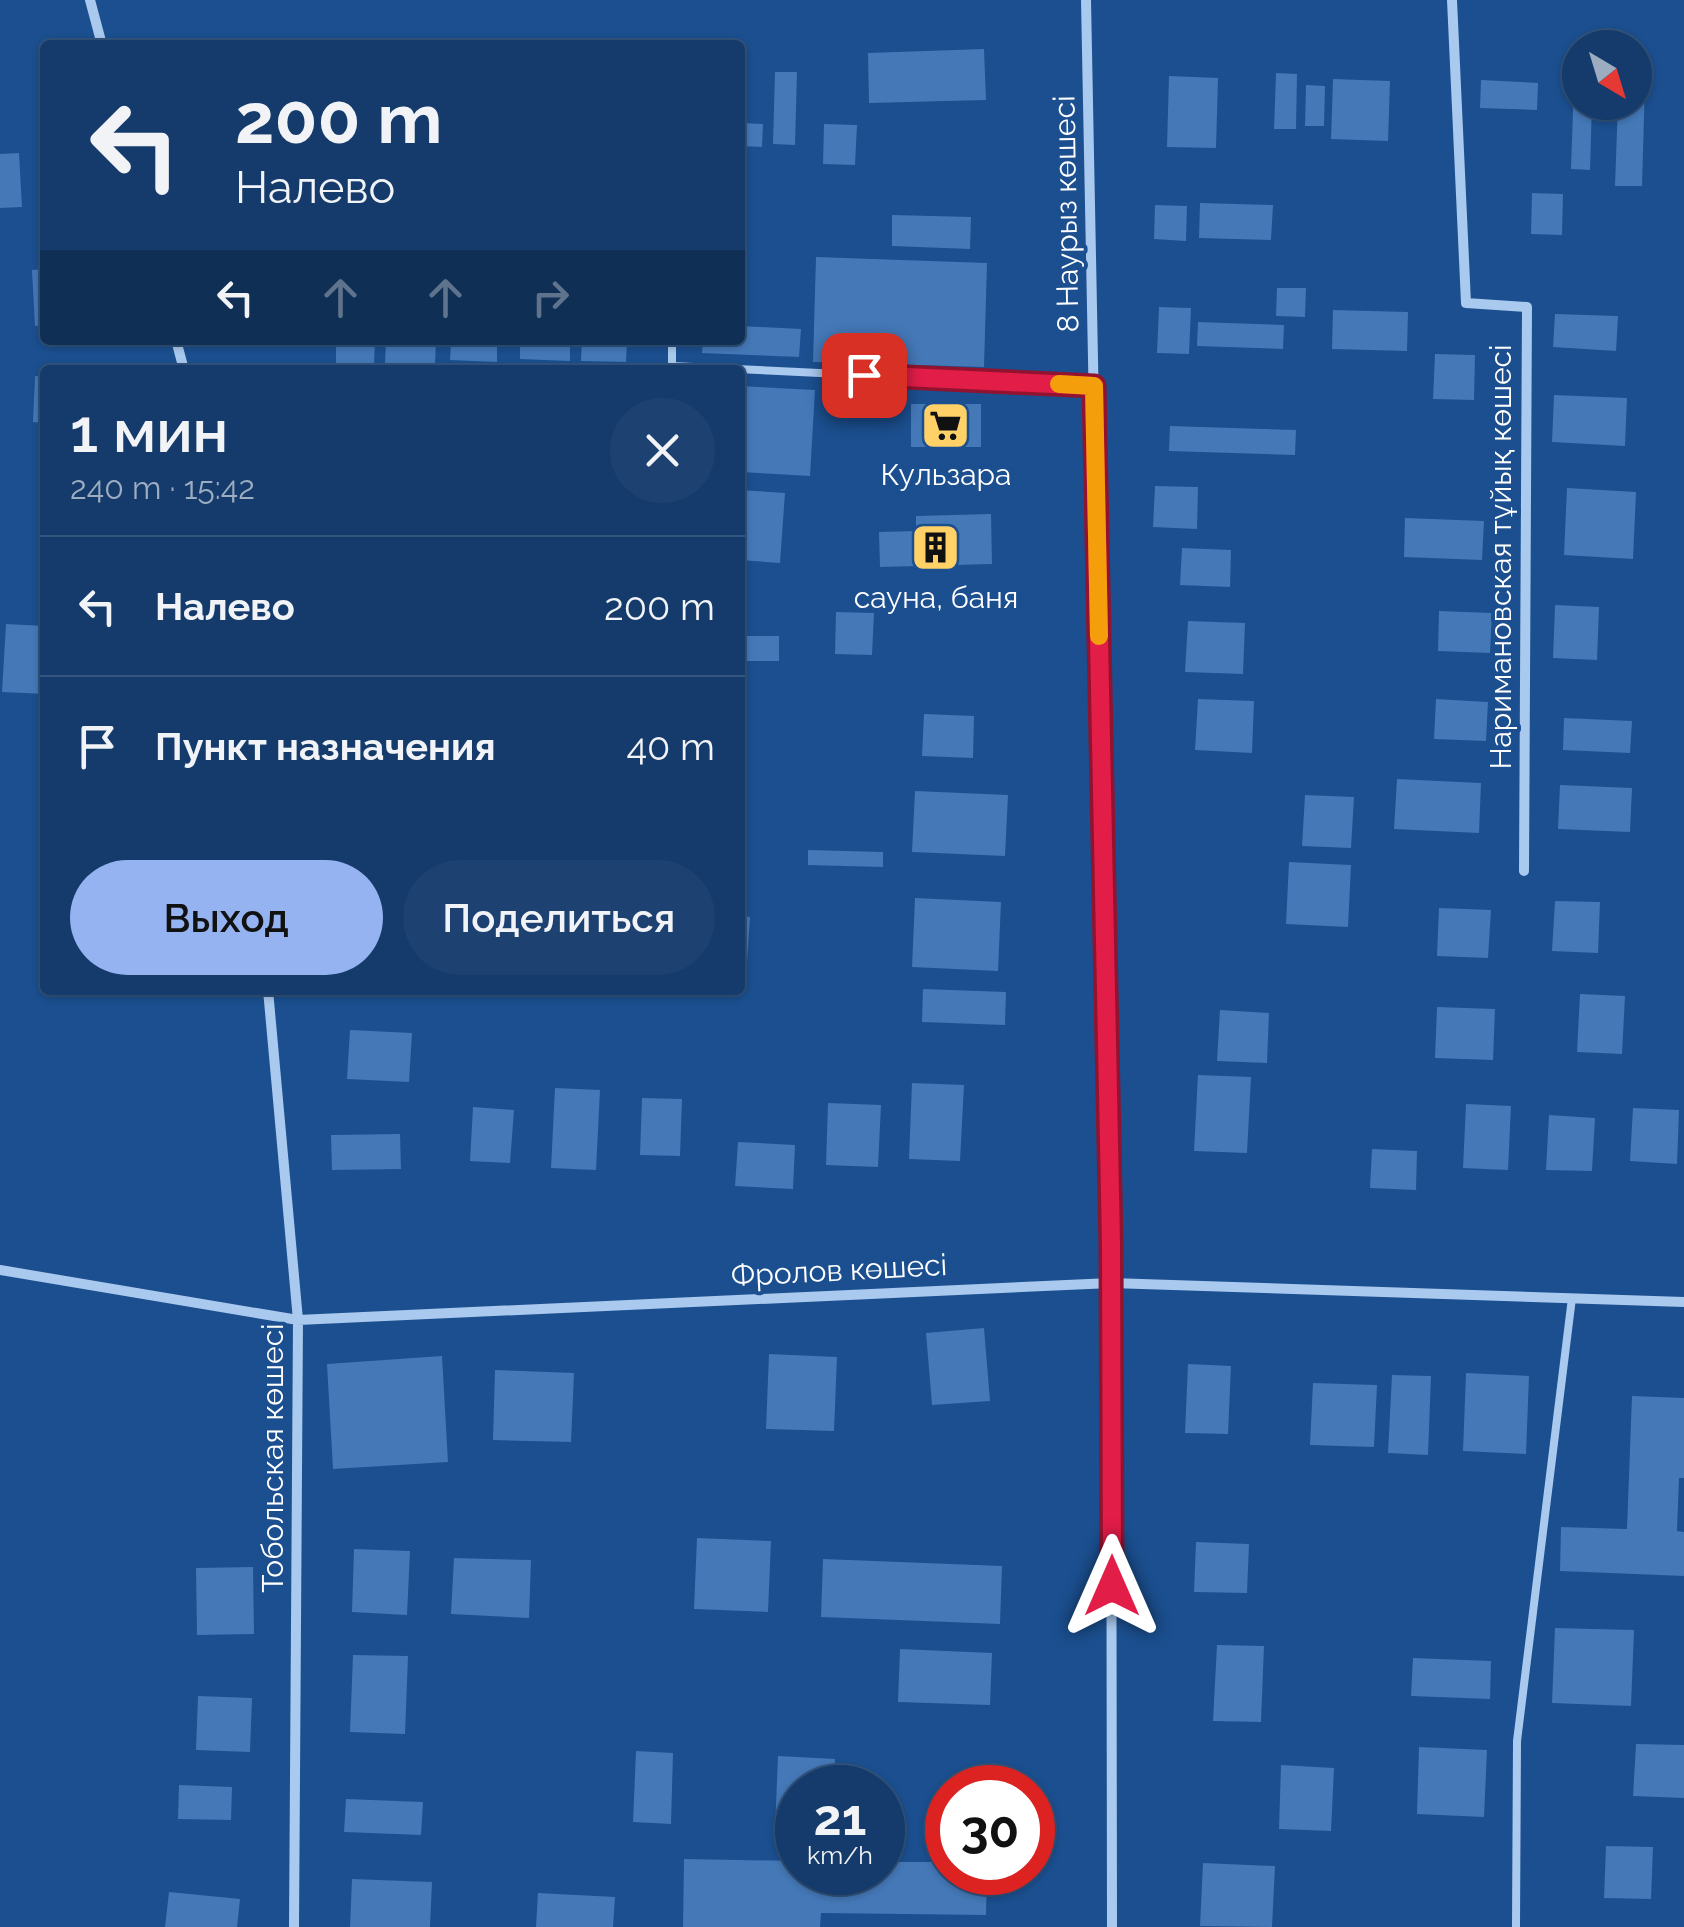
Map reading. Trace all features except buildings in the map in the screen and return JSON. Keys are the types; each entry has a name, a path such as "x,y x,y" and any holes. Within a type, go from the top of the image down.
{"street":[{"path":"90,0 101,40"},
{"name":"8 Наурыз көшесі","path":"1086,0 1111,1282 1112,1927"},
{"name":"Наримановская тұйық көшесі","path":"1452,0 1466,303 1526,306 1524,871"},
{"name":"Тобольская көшесі","path":"268,995 298,1320 294,1927"},
{"name":"Фролов көшесі","path":"0,1270 298,1320 1111,1282 1684,1302"}],"lane":[{"path":"745,371 1094,386"},
{"path":"1516,1927 1517,1740 1572,1298"}],"slow traffic":[{"path":"1059,384 1094,386 1099,636"}],"place":[{"name":"Кульзара","path":"946,425"},
{"name":"сауна, баня","path":"936,548"}],"route":[{"path":"864,375 1094,386 1111,1244 1112,1586"}]}
